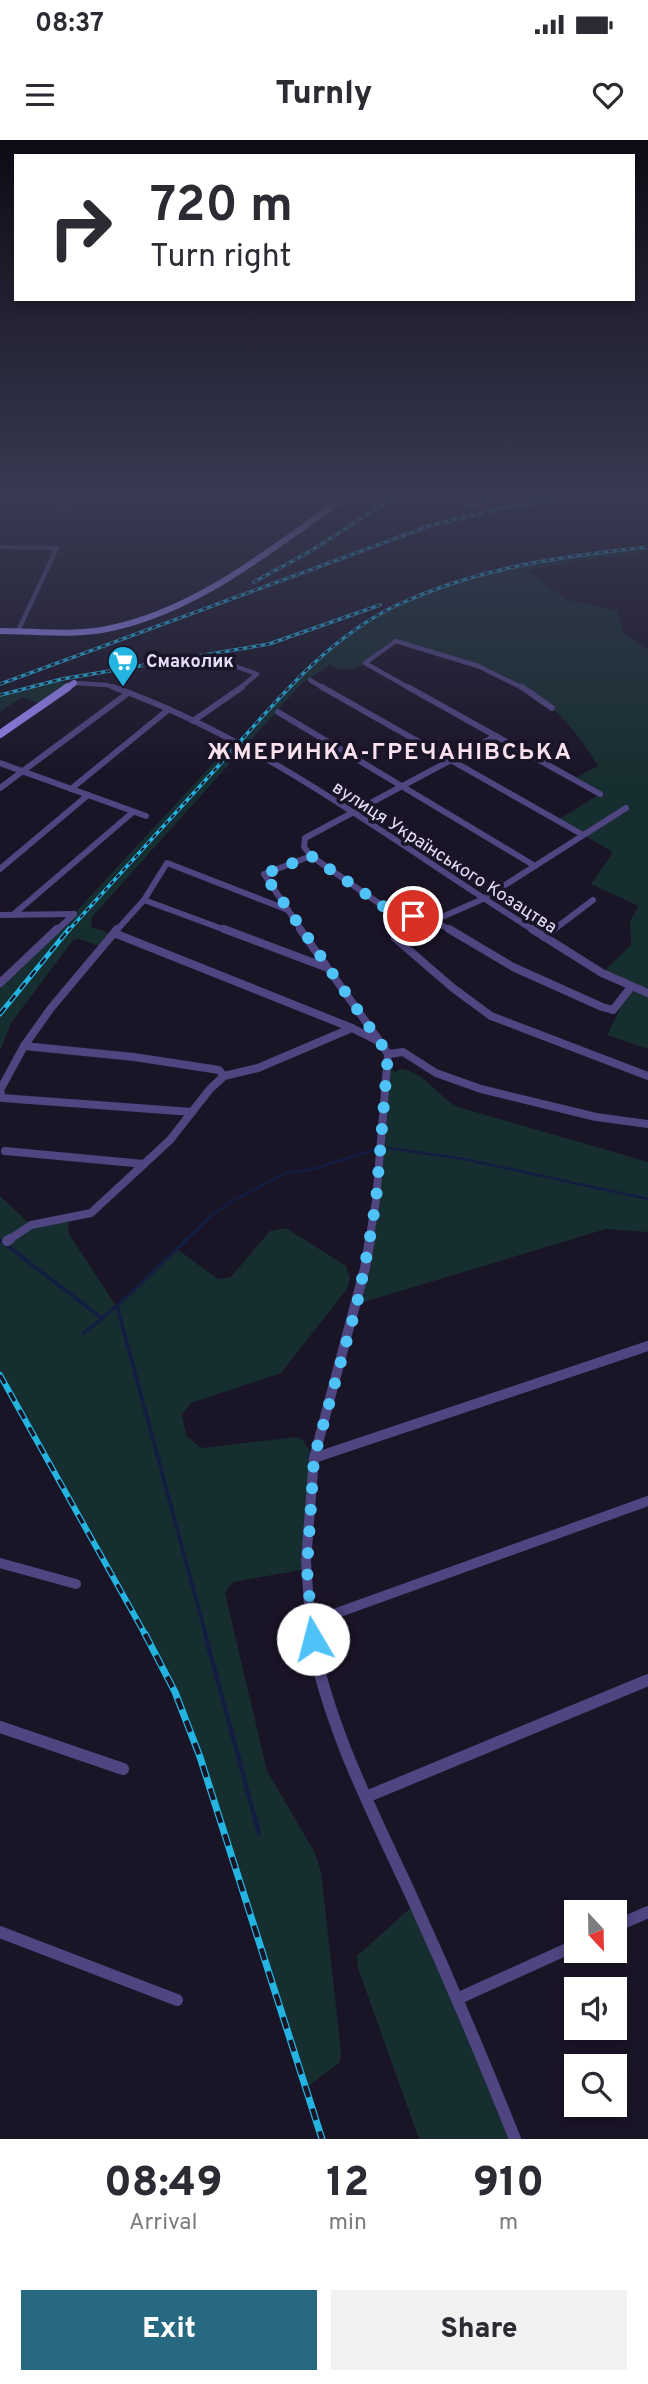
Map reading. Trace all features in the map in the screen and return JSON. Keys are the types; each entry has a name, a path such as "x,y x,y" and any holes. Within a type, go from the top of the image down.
{"street":[{"path":"18,631 37,591"},
{"path":"0,631 90,631 151,617 191,600 204,591"},
{"path":"552,708 529,689 480,664 396,641 365,663 600,794"},
{"path":"193,720 253,680 257,674 229,664"},
{"path":"310,680 583,835"},
{"name":"вулиця Українського Козацтва","path":"74,684 103,683 169,709 255,752 602,973 648,993"},
{"path":"0,734 74,684"},
{"path":"0,788 128,693"},
{"path":"71,789 169,709"},
{"path":"278,712 535,866"},
{"path":"496,736 305,838 304,847 311,856 390,911 436,922 513,967 602,1007 613,1010 631,987"},
{"path":"0,763 146,816"},
{"path":"0,869 88,795"},
{"path":"626,808 483,899 395,938 453,988 491,1016 648,1076"},
{"path":"14,914 133,812"},
{"path":"311,856 264,874 325,967 388,1054 376,1201 365,1268 314,1458 308,1542 309,1623 332,1710 366,1797 458,1998 515,2139"},
{"path":"192,1112 2,1098 0,1090 24,1046 51,1008 144,900 167,863 288,910"},
{"path":"144,900 325,967"},
{"path":"544,937 593,901"},
{"path":"0,915 74,914 0,983"},
{"path":"114,933 352,1028 380,1042"},
{"path":"7,1241 31,1225 91,1213 170,1140 224,1076 258,1068 352,1028"},
{"path":"24,1046 134,1057 219,1070 224,1076"},
{"path":"388,1054 403,1052 436,1073 481,1090 596,1117 648,1124"},
{"path":"5,1151 144,1164"},
{"path":"314,1458 648,1346"},
{"path":"309,1623 648,1501"},
{"path":"0,1563 76,1584"},
{"path":"366,1797 648,1680"},
{"path":"0,1727 123,1769"},
{"path":"627,1921 648,1912"},
{"path":"0,1932 177,2000"},
{"path":"458,1998 564,1950"}],"green space":[{"path":"425,591 555,591 567,600 616,610 624,633 648,650 648,1049 607,1035 631,987 602,973 631,945 630,921 639,906 591,884 612,854 611,851 558,820 600,794 573,779 598,766 558,713 512,680 458,659 396,641 365,664 348,669 330,665 301,684 92,917 91,927 113,934 102,947 79,939 73,940 11,1023 0,1051 0,983 74,914 232,743 237,745 320,656 367,620"},
{"path":"59,681 72,683 42,704 22,697 0,712 0,696"},
{"path":"387,1065 396,1073 400,1069 408,1070 423,1078 458,1107 648,1162 648,1232 606,1229 357,1304 365,1268"},
{"path":"0,1196 31,1225 68,1217 69,1234 116,1306 177,1249 218,1279 231,1277 270,1231 286,1228 346,1266 350,1278 347,1289 281,1373 191,1403 182,1414 186,1435 201,1448 297,1437 303,1440 314,1458 307,1569 233,1582 225,1593 267,1771 315,1853 321,1872 341,2052 340,2062 306,2088 200,1757 175,1692 150,1642 0,1375"},
{"path":"415,1904 515,2139 419,2139 358,1968 357,1956"}],"waterway":[{"path":"388,1148 464,1159 648,1199"},
{"path":"185,1241 212,1215 231,1202 286,1173 310,1170 373,1150"},
{"path":"117,1306 187,1239"},
{"path":"0,1240 102,1318"},
{"path":"102,1318 117,1306"},
{"path":"117,1306 206,1636"},
{"path":"84,1333 102,1318"},
{"path":"205,1634 259,1833"}],"railway":[{"path":"0,684 252,591"},
{"path":"68,931 281,696 323,655 371,619 430,591"},
{"path":"0,695 62,679 269,644 380,605"},
{"path":"0,1014 69,929"},
{"path":"0,1375 146,1636"},
{"path":"145,1634 175,1692 200,1757 322,2139"}],"place":[{"name":"Смаколик","path":"123,688"}],"district":[{"name":"ЖМЕРИНКА-ГРЕЧАНІВСЬКА","path":"390,751"}],"route":[{"path":"313,1639 309,1623 307,1569 314,1458 357,1304 368,1249 376,1201 388,1054 325,967 264,874 311,856 390,911 413,916"}]}
